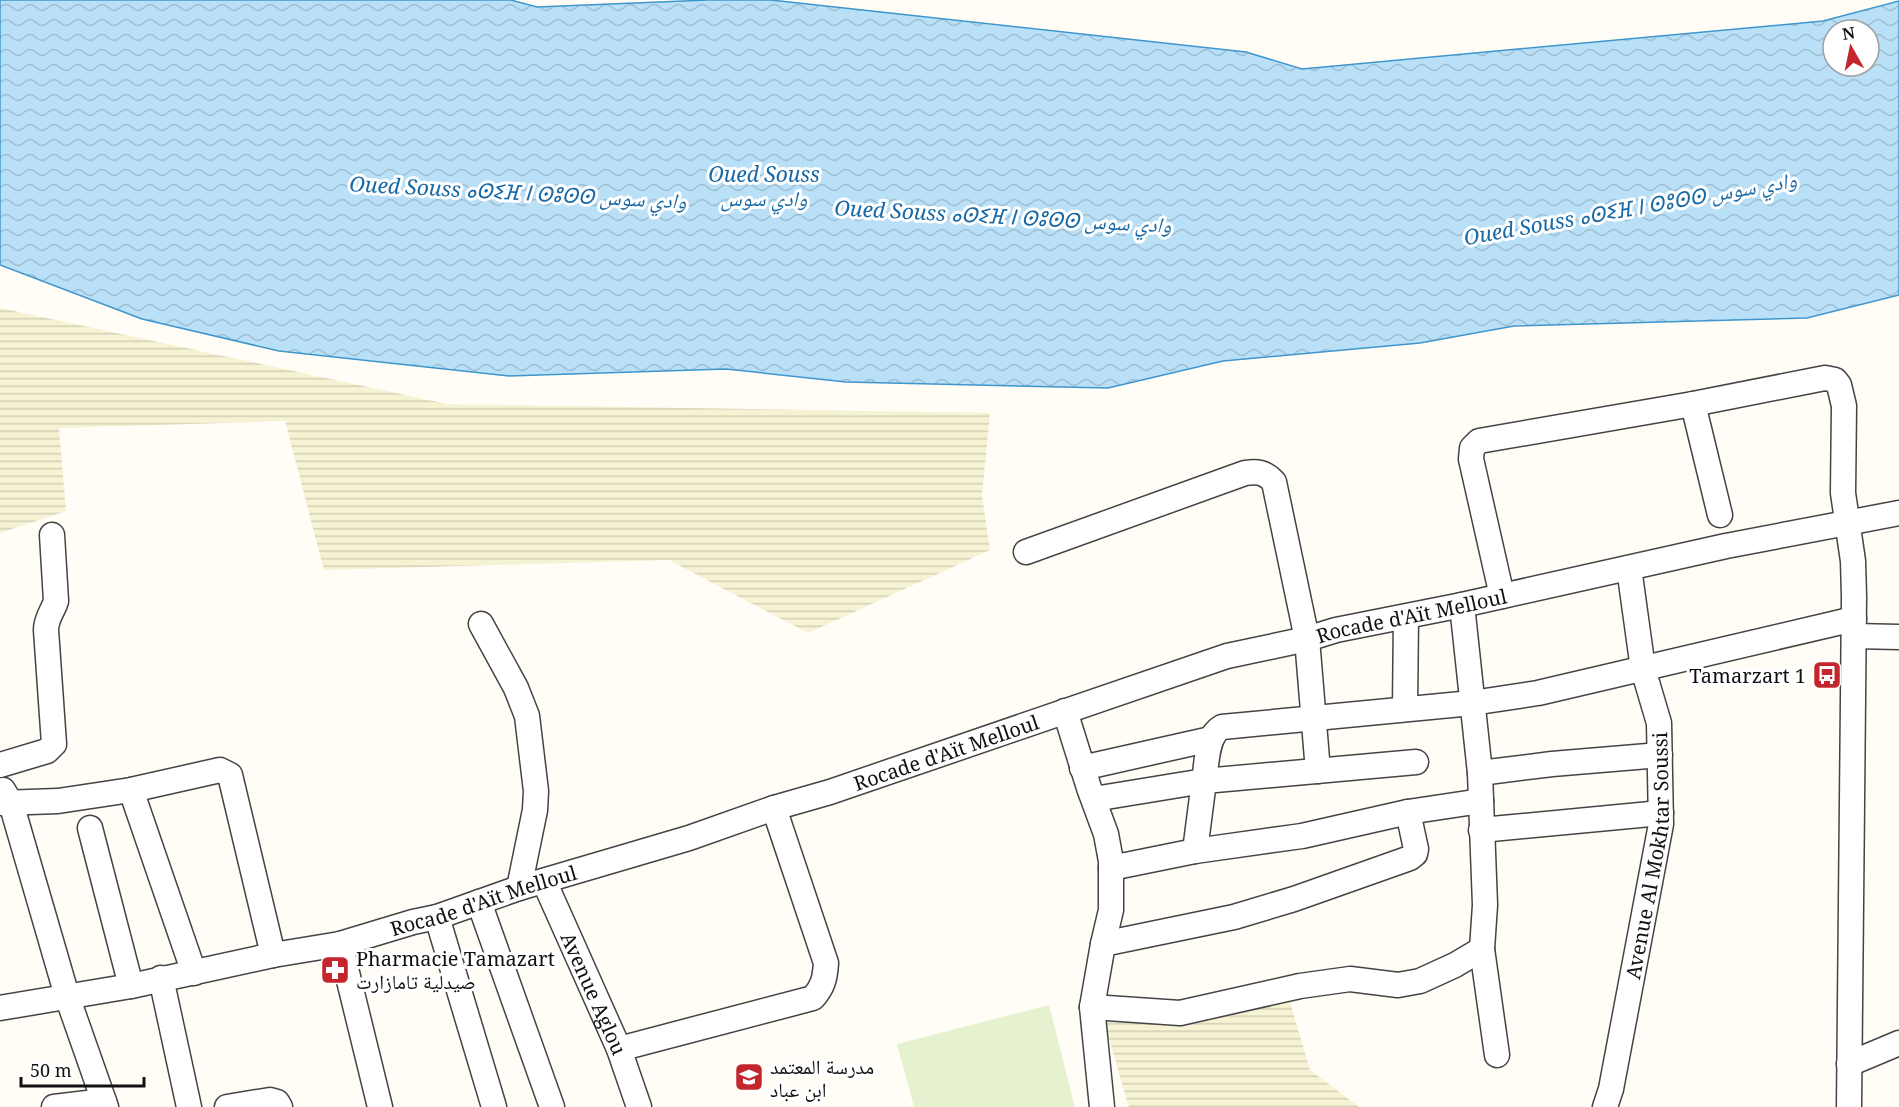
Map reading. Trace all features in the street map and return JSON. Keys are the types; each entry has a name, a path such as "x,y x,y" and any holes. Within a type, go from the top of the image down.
{"street":[{"path":"1502,596 1471,459 1472,448 1479,441 1693,404 1825,378 1835,380 1839,385 1844,406 1843,493 1853,561 1854,627 1849,1107"},
{"path":"1693,404 1720,514"},
{"path":"1026,552 1245,473 1256,471 1268,475 1274,482 1307,639 1318,771"},
{"name":"Rocade d'Aït Melloul","path":"0,1008 131,986 273,955 340,944 437,917 519,888 689,838 774,807 830,792 1227,656 1307,639 1336,630 1462,605 1726,546 1899,513"},
{"path":"0,765 47,751 54,744 46,630 46,620 53,611 56,601 52,535"},
{"name":"Avenue Al Mokhtar Soussi","path":"1605,1107 1611,1089 1661,824 1659,723 1643,669 1629,568"},
{"path":"1462,605 1480,773 1485,904 1482,949 1497,1055"},
{"path":"1405,708 1406,617"},
{"path":"481,624 516,688 527,716 536,791 533,829 519,888"},
{"path":"1195,851 1212,739 1215,731 1222,727 1472,703 1538,693 1643,669 1854,627 1899,637"},
{"path":"1065,711 1082,768 1106,834 1111,868 1111,910 1102,944 1092,1007 1102,1107"},
{"path":"1082,768 1212,739"},
{"path":"1480,773 1660,755"},
{"path":"1094,799 1204,781 1416,762"},
{"path":"54,1107 105,1104 67,996 4,798 58,801 131,790 220,770 230,775 273,955"},
{"path":"131,790 194,973"},
{"path":"1111,868 1195,851 1302,836 1408,812 1481,801"},
{"path":"619,1049 813,998 821,990 826,963 774,807"},
{"path":"1102,944 1234,917 1294,899 1410,858 1415,854 1416,849 1408,812"},
{"path":"1481,830 1661,813"},
{"path":"90,828 131,986"},
{"name":"Avenue Aglou","path":"544,881 619,1049 639,1107"},
{"path":"479,902 552,1107"},
{"path":"437,917 494,1107"},
{"path":"340,944 380,1107"},
{"path":"1092,1007 1180,1012 1300,986 1350,979 1398,985 1420,981 1455,965 1482,949"},
{"path":"161,978 189,1107"},
{"path":"1849,1064 1899,1043"},
{"path":"227,1107 270,1100 277,1102 280,1107"}],"shaded area":[{"path":"0,308 447,404 990,413 982,495 990,550 808,633 669,560 324,570 285,421 59,428 66,511 0,533"},
{"path":"1283,978 1310,1070 1359,1107 1129,1107 1103,1018"}],"green space":[{"path":"1049,1005 1075,1107 914,1107 897,1044"}],"water":[{"name":"Oued Souss وادي سوس","path":"0,0 511,0 537,7 708,0 771,0 1246,52 1302,69 1821,21 1821,78 1881,78 1881,18 1834,18 1899,1 1899,295 1807,318 1514,326 1420,343 1223,361 1108,388 846,382 726,369 509,376 279,351 142,319 0,265"}],"place":[{"name":"Tamarzart 1","path":"1827,675"},
{"name":"Pharmacie Tamazart صيدلية تامازارت","path":"335,970"},
{"name":"مدرسة المعتمد ابن عباد","path":"749,1077"}],"water label":[{"name":"Oued Souss ⴰⵙⵉⴼ ⵏ ⵙⵓⵙⵙ وادي سوس","path":"518,192"},
{"name":"Oued Souss ⴰⵙⵉⴼ ⵏ ⵙⵓⵙⵙ وادي سوس","path":"1630,208"},
{"name":"Oued Souss ⴰⵙⵉⴼ ⵏ ⵙⵓⵙⵙ وادي سوس","path":"1003,216"}]}
